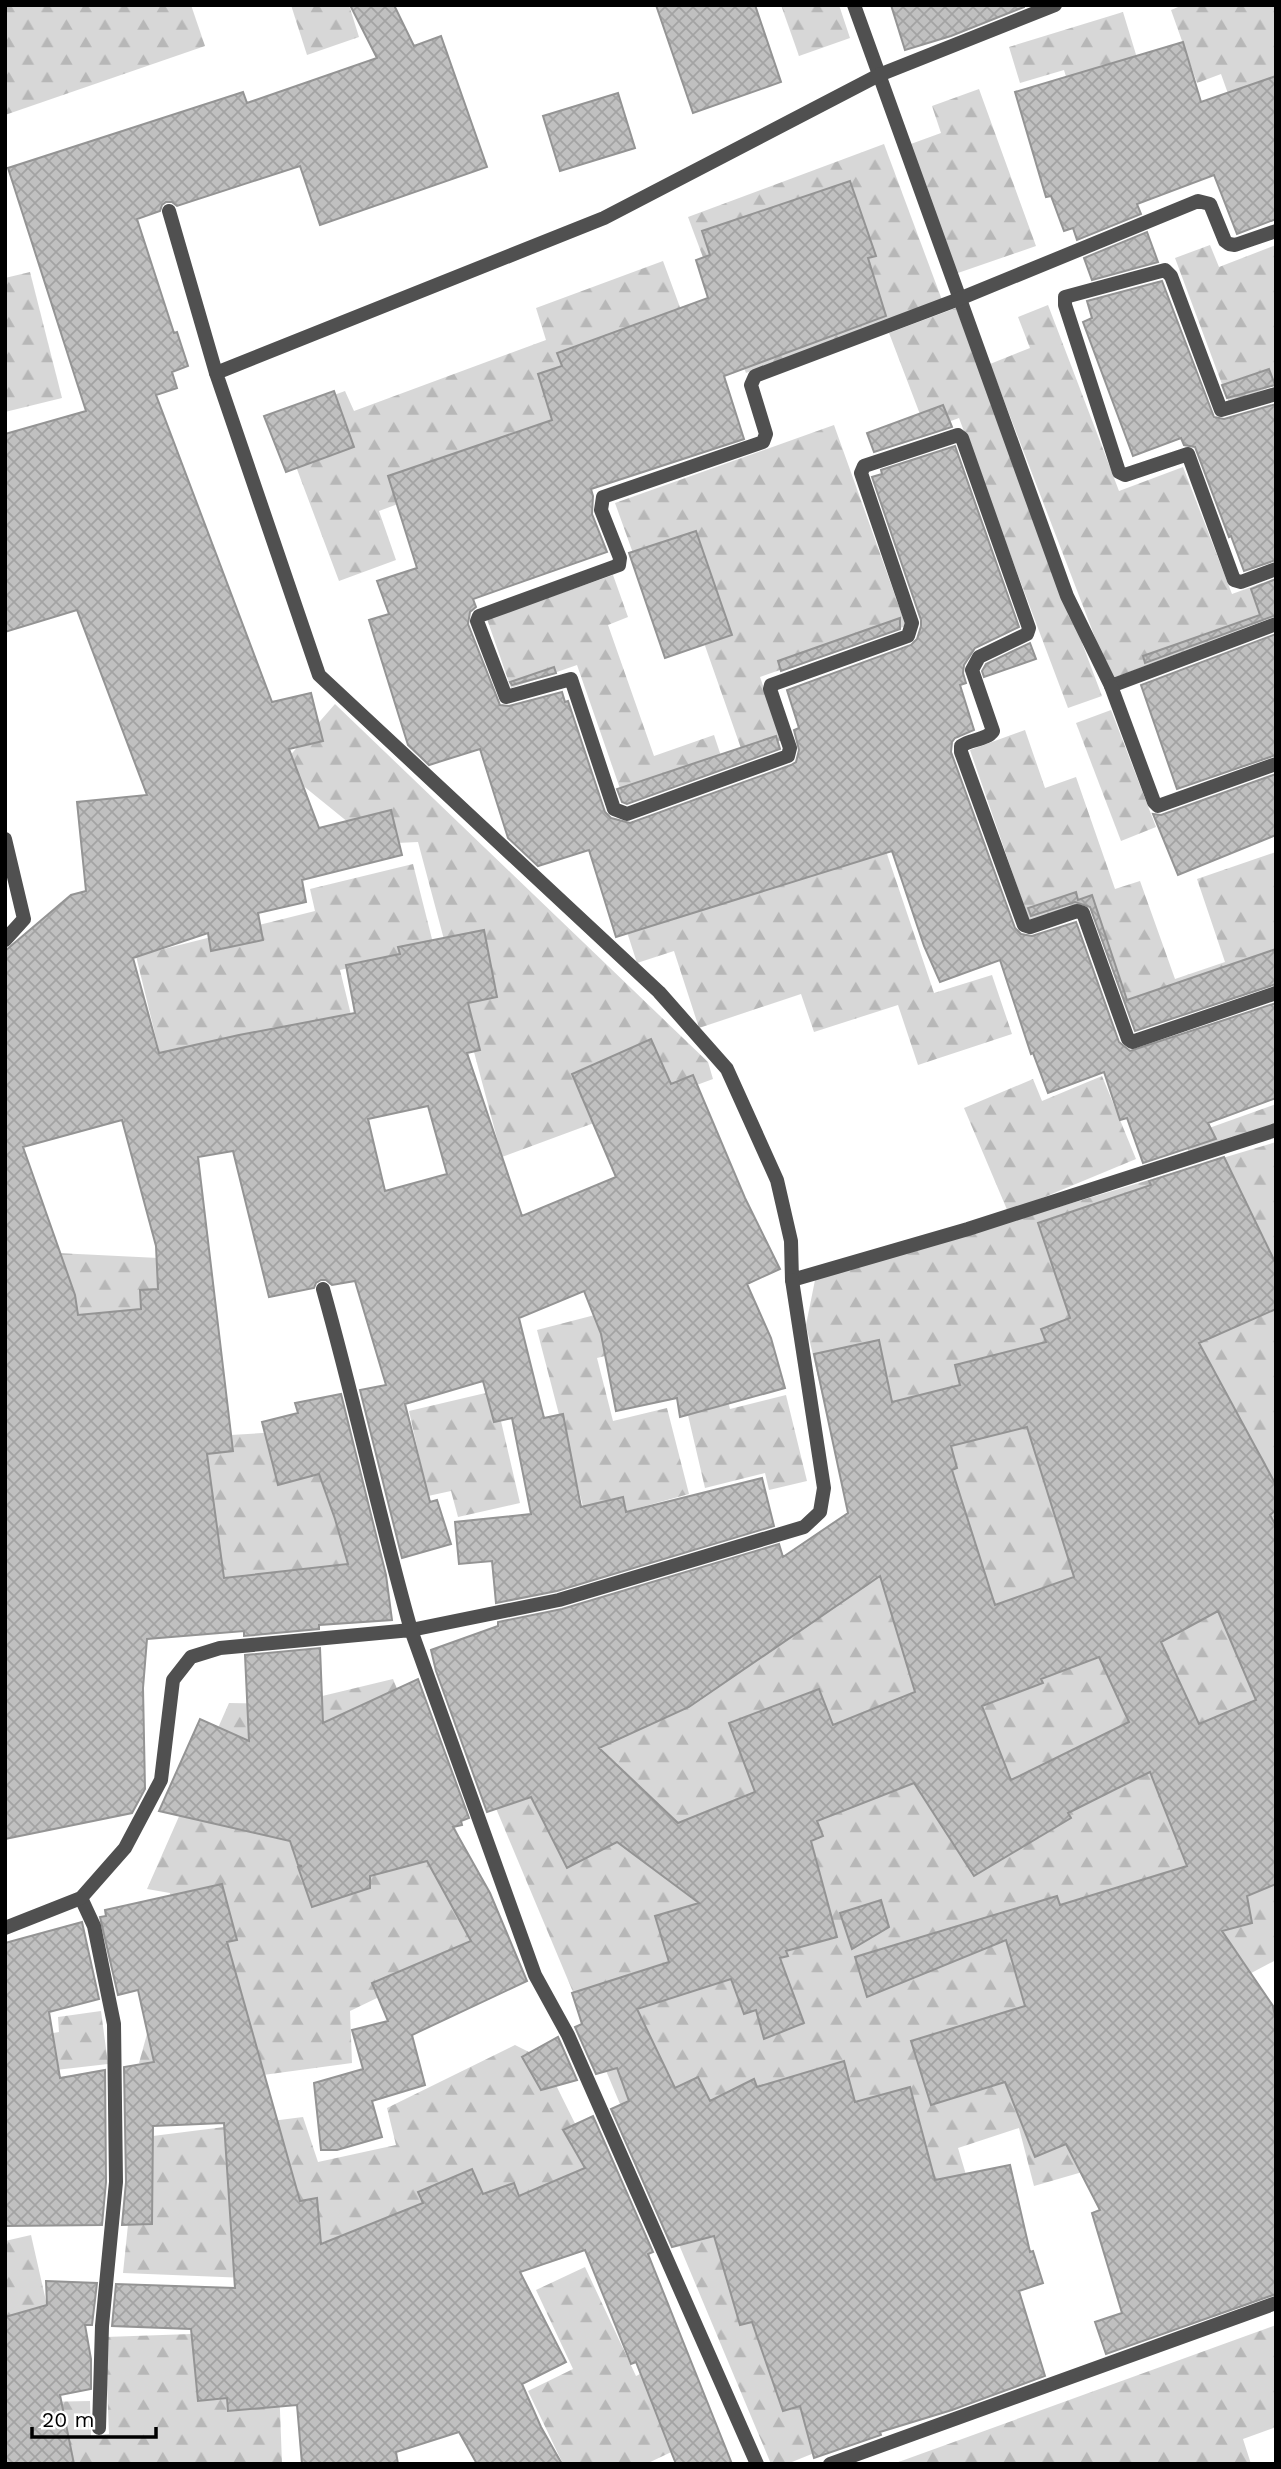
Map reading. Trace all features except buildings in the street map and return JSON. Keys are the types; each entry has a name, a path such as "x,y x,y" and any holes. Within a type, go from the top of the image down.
{"street":[{"path":"854,5 1067,596 1111,686 1154,802 1158,806 1276,764"},
{"path":"216,373 604,218 879,75 1055,5"},
{"path":"1276,231 1235,245 1229,244 1225,241 1210,204 1198,201 959,299 755,376 752,390 766,434 759,446 603,497 601,510 620,558 619,565 478,618 508,698 571,679 614,809 620,813 627,814 788,755 790,748 770,689 771,685 908,636 912,623 861,473 862,469 864,466 958,435 962,438 1029,628 1027,634 979,657 974,663 972,670 993,731 990,735 961,746 1024,925 1030,927 1077,911 1083,913 1128,1039 1132,1042 1276,993"},
{"path":"5,1928 81,1898 125,1848 161,1780 173,1680 191,1657 220,1648 411,1630 559,1600 804,1527 820,1512 824,1488 792,1280 791,1241 777,1180 727,1069 659,992 318,675 216,373 169,211"},
{"path":"1276,394 1221,410 1171,276 1165,270 1065,297 1065,305 1119,472 1125,475 1188,454 1234,580 1241,582 1276,569"},
{"path":"1111,686 1276,624"},
{"path":"5,839 24,919 5,940"},
{"path":"792,1280 968,1228 1276,1130"},
{"path":"323,1289 411,1630 535,1975 568,2035 757,2464"},
{"path":"81,1898 94,1926 114,2024 116,2182 102,2326 99,2428"},
{"path":"830,2464 1276,2303"}],"green space":[{"path":"5,5 191,5 205,46 5,115"},
{"path":"291,5 349,5 359,37 307,55"},
{"path":"781,5 839,5 850,38 799,56"},
{"path":"1183,5 1276,5 1276,86 1231,102 1221,74 1197,83 1171,10"},
{"path":"1123,12 1141,71 1071,93 1064,70 1020,83 1009,47"},
{"path":"979,89 1036,246 955,274 908,145 941,133 932,106"},
{"path":"884,144 942,300 746,373 688,217"},
{"path":"1210,245 1219,267 1276,245 1276,385 1229,403 1175,258"},
{"path":"663,261 692,340 563,443 379,511 396,560 339,581 277,416 345,391 354,411 546,340 536,308"},
{"path":"30,272 62,398 5,412 5,278"},
{"path":"1048,305 1119,491 1183,467 1232,594 1276,578 1276,616 1111,679 990,364 1030,348 1018,317"},
{"path":"956,308 1102,696 1068,708 959,418 926,430 889,333"},
{"path":"834,425 906,626 760,677 782,740 743,754 690,603 643,581 615,503"},
{"path":"613,575 628,617 608,625 654,756 714,735 724,765 624,800 577,665 511,688 487,619"},
{"path":"335,704 708,1062 713,1079 502,1157 418,842 375,844 280,767"},
{"path":"1111,710 1156,827 1121,841 1076,723"},
{"path":"1025,730 1045,788 1076,777 1115,889 1140,881 1175,979 1225,962 1197,879 1276,852 1276,980 1134,1029 1090,903 1030,923 970,750"},
{"path":"884,845 934,993 992,975 1012,1034 918,1065 898,1005 814,1032 801,994 699,1028 674,951 637,963 627,932"},
{"path":"413,864 434,947 340,970 353,1023 167,1083 136,956 315,911 310,889"},
{"path":"1102,1076 1136,1159 1008,1212 964,1108 1033,1079 1042,1101"},
{"path":"1276,1104 1276,1126 1190,1157 1184,1137"},
{"path":"1276,1142 1276,1960 1238,1980 1110,2164 1034,2186 1019,2128 958,2148 1024,2368 787,2464 771,2464 474,1756 782,1588 849,1511 806,1325 815,1280"},
{"path":"17,1251 199,1260 205,1331 231,1435 327,1429 373,1582 151,1599"},
{"path":"618,1309 629,1350 597,1358 613,1421 667,1408 689,1494 587,1522 537,1330"},
{"path":"720,1371 730,1409 786,1395 807,1481 769,1490 765,1473 705,1488 680,1381"},
{"path":"494,1391 520,1503 458,1517 451,1491 428,1496 409,1411"},
{"path":"393,1679 463,1846 485,1946 350,2011 352,2063 263,2075 139,2063 164,1972 183,1957 170,1893 147,1889 229,1703 289,1704"},
{"path":"101,2011 108,2064 47,2071 42,2035 59,2032 58,2017"},
{"path":"515,2045 543,2059 609,2192 301,2246 247,2278 123,2273 137,2138 303,2117 318,2162 396,2145 387,2108"},
{"path":"31,2235 48,2310 5,2319 5,2241"},
{"path":"585,2267 636,2376 667,2362 703,2437 646,2464 563,2464 528,2391 573,2369 536,2290"},
{"path":"1276,2325 1276,2427 1243,2439 1251,2464 893,2464"},
{"path":"277,2331 282,2464 42,2464 40,2402 90,2401 91,2436 109,2434 105,2337"}]}
